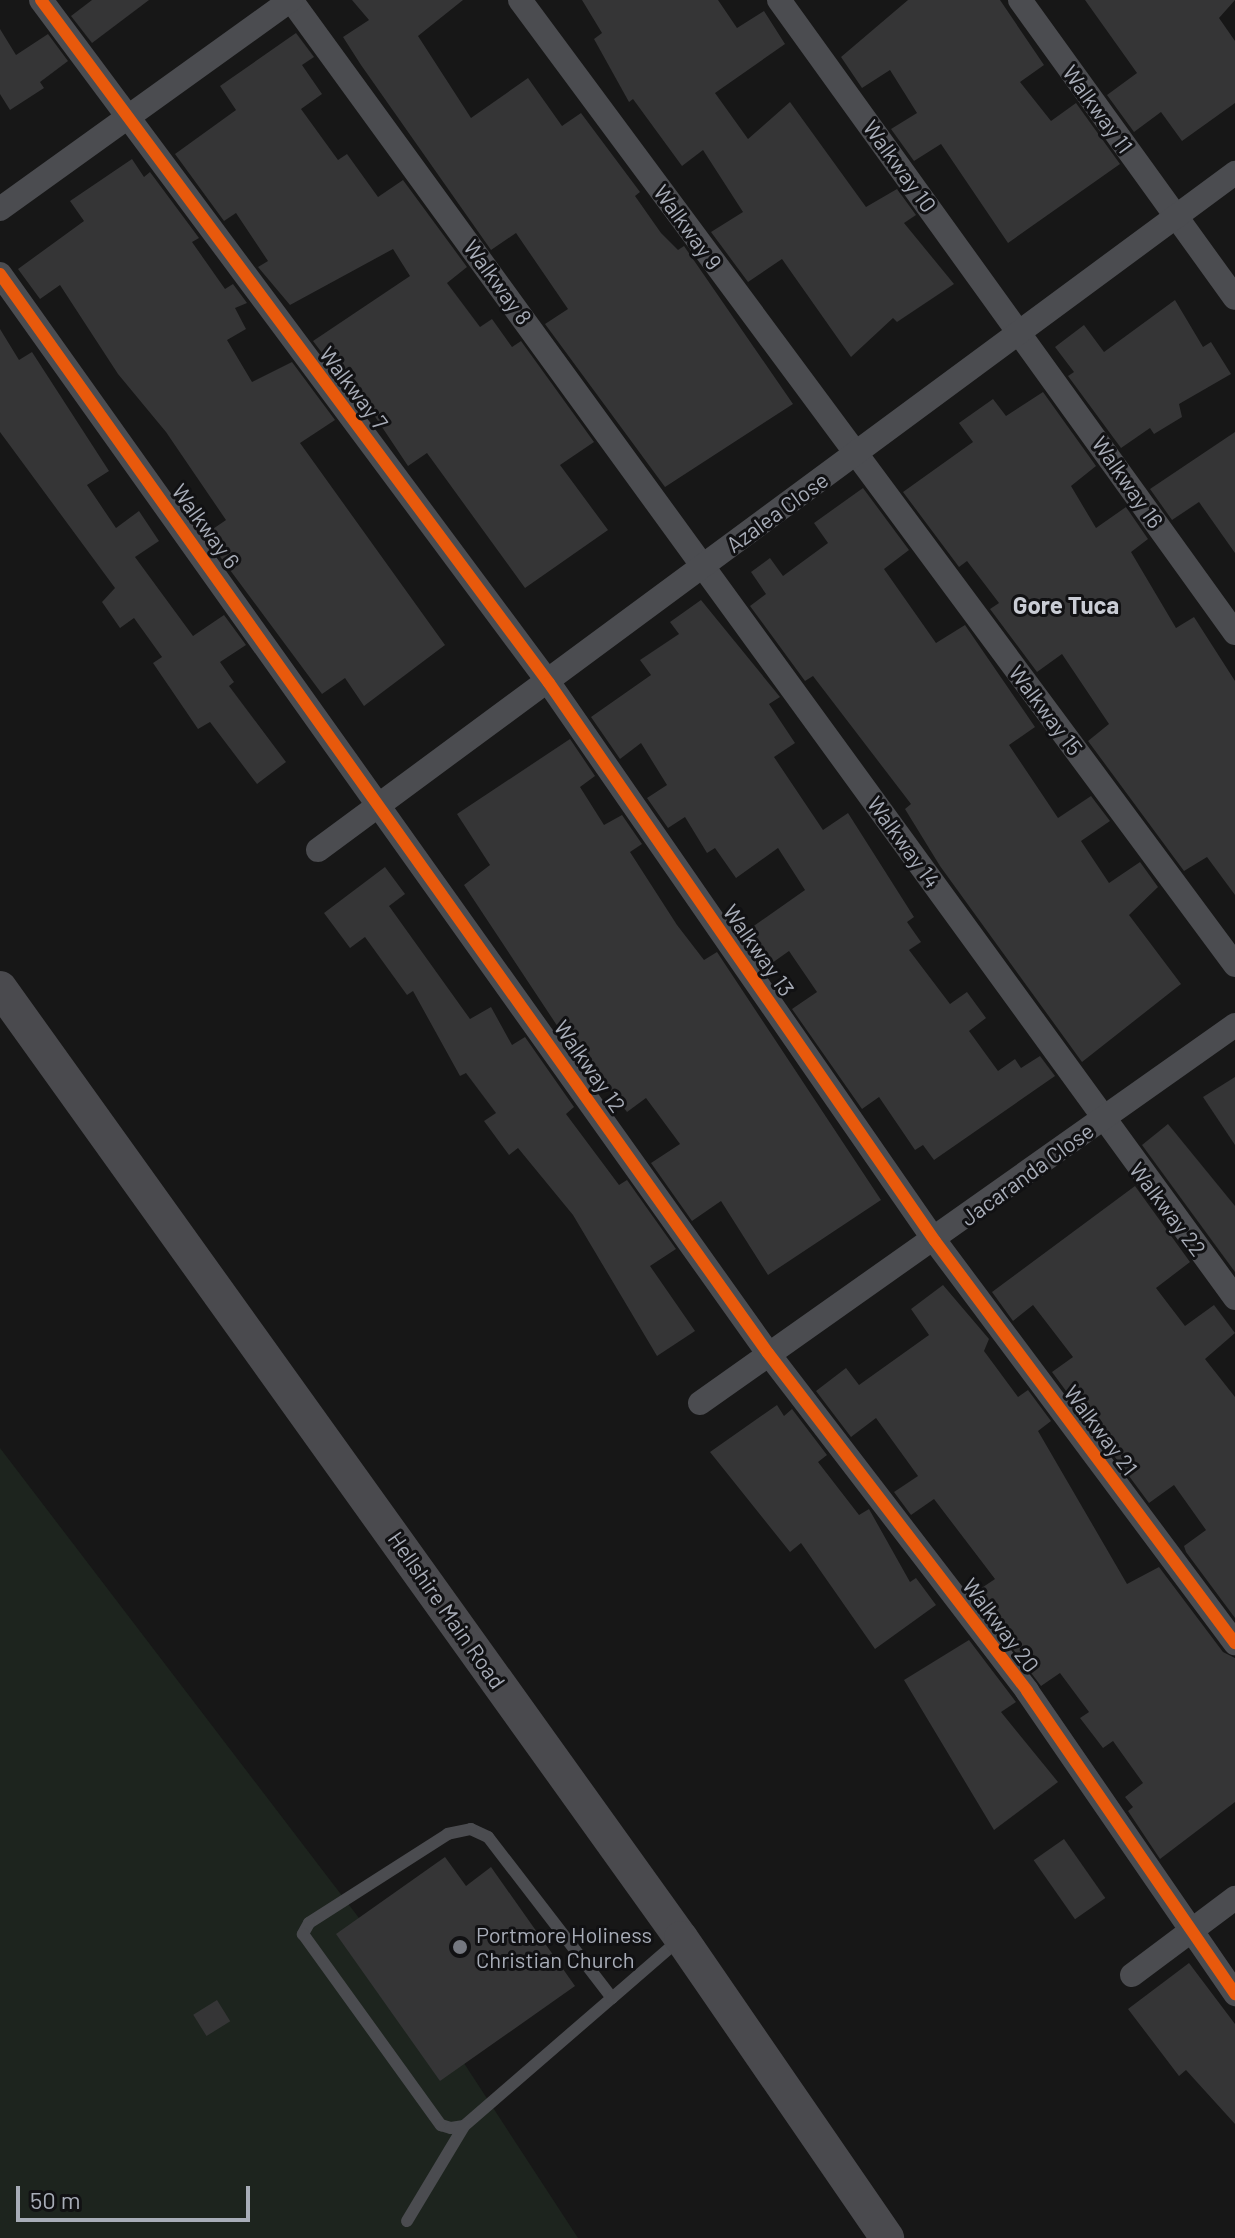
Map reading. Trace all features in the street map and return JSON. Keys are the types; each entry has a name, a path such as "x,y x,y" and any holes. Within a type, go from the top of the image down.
{"main road":[{"name":"Hellshire Main Road","path":"0,988 681,1938 887,2238"}],"street":[{"name":"Walkway 7","path":"41,0 549,683"},
{"path":"0,209 291,0"},
{"name":"Walkway 8","path":"291,0 706,564"},
{"name":"Walkway 9","path":"520,0 856,455"},
{"name":"Walkway 10","path":"779,0 1021,332"},
{"name":"Walkway 11","path":"1020,0 1235,298"},
{"name":"Azalea Close","path":"318,850 379,801 549,683 1235,173"},
{"name":"Walkway 6","path":"0,274 379,801"},
{"name":"Walkway 16","path":"1021,332 1235,633"},
{"name":"Walkway 15","path":"856,455 1235,965"},
{"name":"Walkway 14","path":"706,564 1102,1120"},
{"name":"Walkway 13","path":"549,683 935,1241"},
{"name":"Walkway 12","path":"379,801 768,1353"},
{"name":"Jacaranda Close","path":"700,1403 768,1353 935,1241 1235,1025"},
{"name":"Walkway 22","path":"1102,1120 1235,1298"},
{"name":"Walkway 21","path":"935,1241 1235,1643"},
{"name":"Walkway 20","path":"768,1353 1027,1691 1235,1994"},
{"path":"1132,1975 1235,1898"}],"lane":[{"path":"464,2126 441,2125 390,2048 305,1943 309,1923 448,1834 471,1829 488,1837 612,1998"},
{"path":"407,2221 464,2126 681,1938"}],"shaded area":[{"path":"0,1448 430,2011 578,2238 0,2238"}],"building":[{"path":"92,0 149,0 92,43 71,16"},
{"path":"352,0 463,0 418,36 471,118 528,78 562,126 581,113 640,192 635,196 661,233 678,250 684,246 793,404 665,487 545,324 568,309 516,233 491,250 343,37 369,20"},
{"path":"582,0 718,0 737,28 764,11 785,44 715,93 748,139 790,102 866,207 897,189 916,215 904,223 954,284 897,322 893,318 851,357 782,259 748,282 711,232 743,212 703,150 682,166 633,99 629,102 594,39 602,33"},
{"path":"908,0 1000,0 1044,65 1020,82 1051,121 1076,103 1120,164 1008,243 941,144 914,161 891,129 917,113 890,70 862,88 841,57"},
{"path":"1085,0 1235,0 1219,18 1235,41 1235,103 1182,141 1161,112 1134,132 1107,95 1137,73"},
{"path":"0,29 16,55 48,34 68,61 40,82 44,88 10,110 0,94"},
{"path":"296,33 314,57 302,65 322,94 301,109 338,160 347,154 378,197 403,180 467,267 447,283 480,327 492,319 512,347 521,341 594,442 560,465 608,530 525,588 427,453 408,466 364,400 360,403 313,341 410,276 393,249 290,305 258,267 268,261 236,213 224,221 175,154 236,110 220,86"},
{"path":"132,159 144,177 150,172 199,238 192,242 225,289 233,284 247,303 235,308 246,329 227,340 252,382 292,362 335,420 300,443 445,645 364,706 345,678 322,694 204,535 226,520 166,432 118,374 60,285 40,299 18,269 84,221 70,201"},
{"path":"1175,300 1203,347 1211,342 1231,374 1179,404 1182,417 1154,434 1150,428 1121,448 1068,376 1074,372 1055,347 1084,325 1104,352"},
{"path":"0,329 19,360 32,352 109,471 87,485 116,528 139,511 159,541 135,557 193,636 224,615 246,645 220,662 234,682 229,686 286,762 257,784 210,722 198,729 153,663 162,657 134,618 120,628 102,602 115,588 0,432"},
{"path":"1043,392 1096,466 1071,486 1096,528 1126,507 1148,539 1131,552 1176,628 1194,617 1235,681 1235,895 1207,857 1184,871 1088,741 1109,724 1062,654 1037,672 990,609 999,603 967,561 959,567 903,492 973,442 959,423 993,399 1006,416"},
{"path":"1235,432 1235,553 1199,502 1172,520 1150,489"},
{"path":"863,488 909,550 884,569 936,643 965,625 1035,727 1009,745 1058,818 1091,796 1110,821 1081,841 1109,883 1140,862 1158,887 1129,915 1181,984 1082,1062 940,866 905,809 911,804 813,676 805,681 750,606 766,594 751,572 770,558 783,576 828,543 814,523"},
{"path":"701,600 780,697 769,704 795,743 774,757 823,830 848,813 914,917 907,922 921,942 909,950 950,1004 967,992 986,1018 969,1031 998,1071 1015,1059 1021,1068 1040,1056 1055,1076 934,1160 923,1145 915,1150 879,1097 862,1109 792,1009 817,992 789,951 765,968 741,935 805,890 778,848 736,878 715,848 707,853 685,817 668,828 647,798 667,785 641,743 620,759 591,717 651,675 640,660 679,634 670,622"},
{"path":"570,739 595,776 580,787 604,825 622,815 642,844 630,852 677,925 704,960 717,952 881,1200 768,1275 721,1201 692,1221 651,1163 680,1144 646,1098 627,1112 606,1084 599,1089 464,885 490,865 457,814"},
{"path":"385,867 405,894 389,906 470,1019 491,1007 512,1045 525,1037 574,1107 566,1114 619,1185 627,1180 676,1249 650,1266 695,1331 657,1356 573,1215 518,1148 509,1155 484,1121 496,1113 466,1073 460,1076 413,991 407,995 365,937 350,948 324,913"},
{"path":"1235,1077 1235,1145 1203,1097"},
{"path":"1168,1124 1235,1206 1235,1272 1142,1145"},
{"path":"1135,1186 1190,1262 1156,1288 1185,1326 1214,1305 1235,1333 1205,1359 1235,1397 1235,1618 1186,1552 1184,1546 1206,1530 1174,1485 1149,1503 1052,1372 1073,1357 1033,1305 1013,1321 992,1292"},
{"path":"943,1285 989,1339 984,1351 1018,1397 1028,1390 1051,1421 1038,1431 1127,1584 1159,1567 1223,1652 1235,1658 1235,1802 1160,1859 1128,1811 1133,1807 1125,1797 1143,1783 1113,1741 1103,1748 1080,1718 1089,1712 1060,1673 1041,1686 994,1624 977,1591 995,1579 934,1499 911,1515 894,1492 918,1476 876,1418 851,1437 816,1391 846,1368 859,1385 929,1335 911,1309"},
{"path":"777,1405 784,1416 792,1409 827,1455 818,1462 859,1515 869,1509 910,1582 916,1578 936,1605 875,1649 801,1543 790,1552 710,1452"},
{"path":"969,1640 1016,1702 1001,1712 1058,1782 994,1830 904,1680"},
{"path":"1064,1839 1105,1898 1075,1919 1034,1860"},
{"path":"445,1857 466,1886 491,1867 575,1986 440,2081 336,1934"},
{"path":"1189,1963 1235,2024 1235,2124 1186,2070 1179,2076 1128,2009"},
{"path":"217,2000 230,2021 207,2036 193,2015"}],"cycle path":[{"path":"41,0 549,683 935,1241 1235,1643"},
{"path":"0,274 768,1353 1027,1691 1235,1994"}],"place":[{"name":"Portmore Holiness Christian Church","path":"460,1947"}],"district":[{"name":"Gore Tuca","path":"1066,605"}]}
